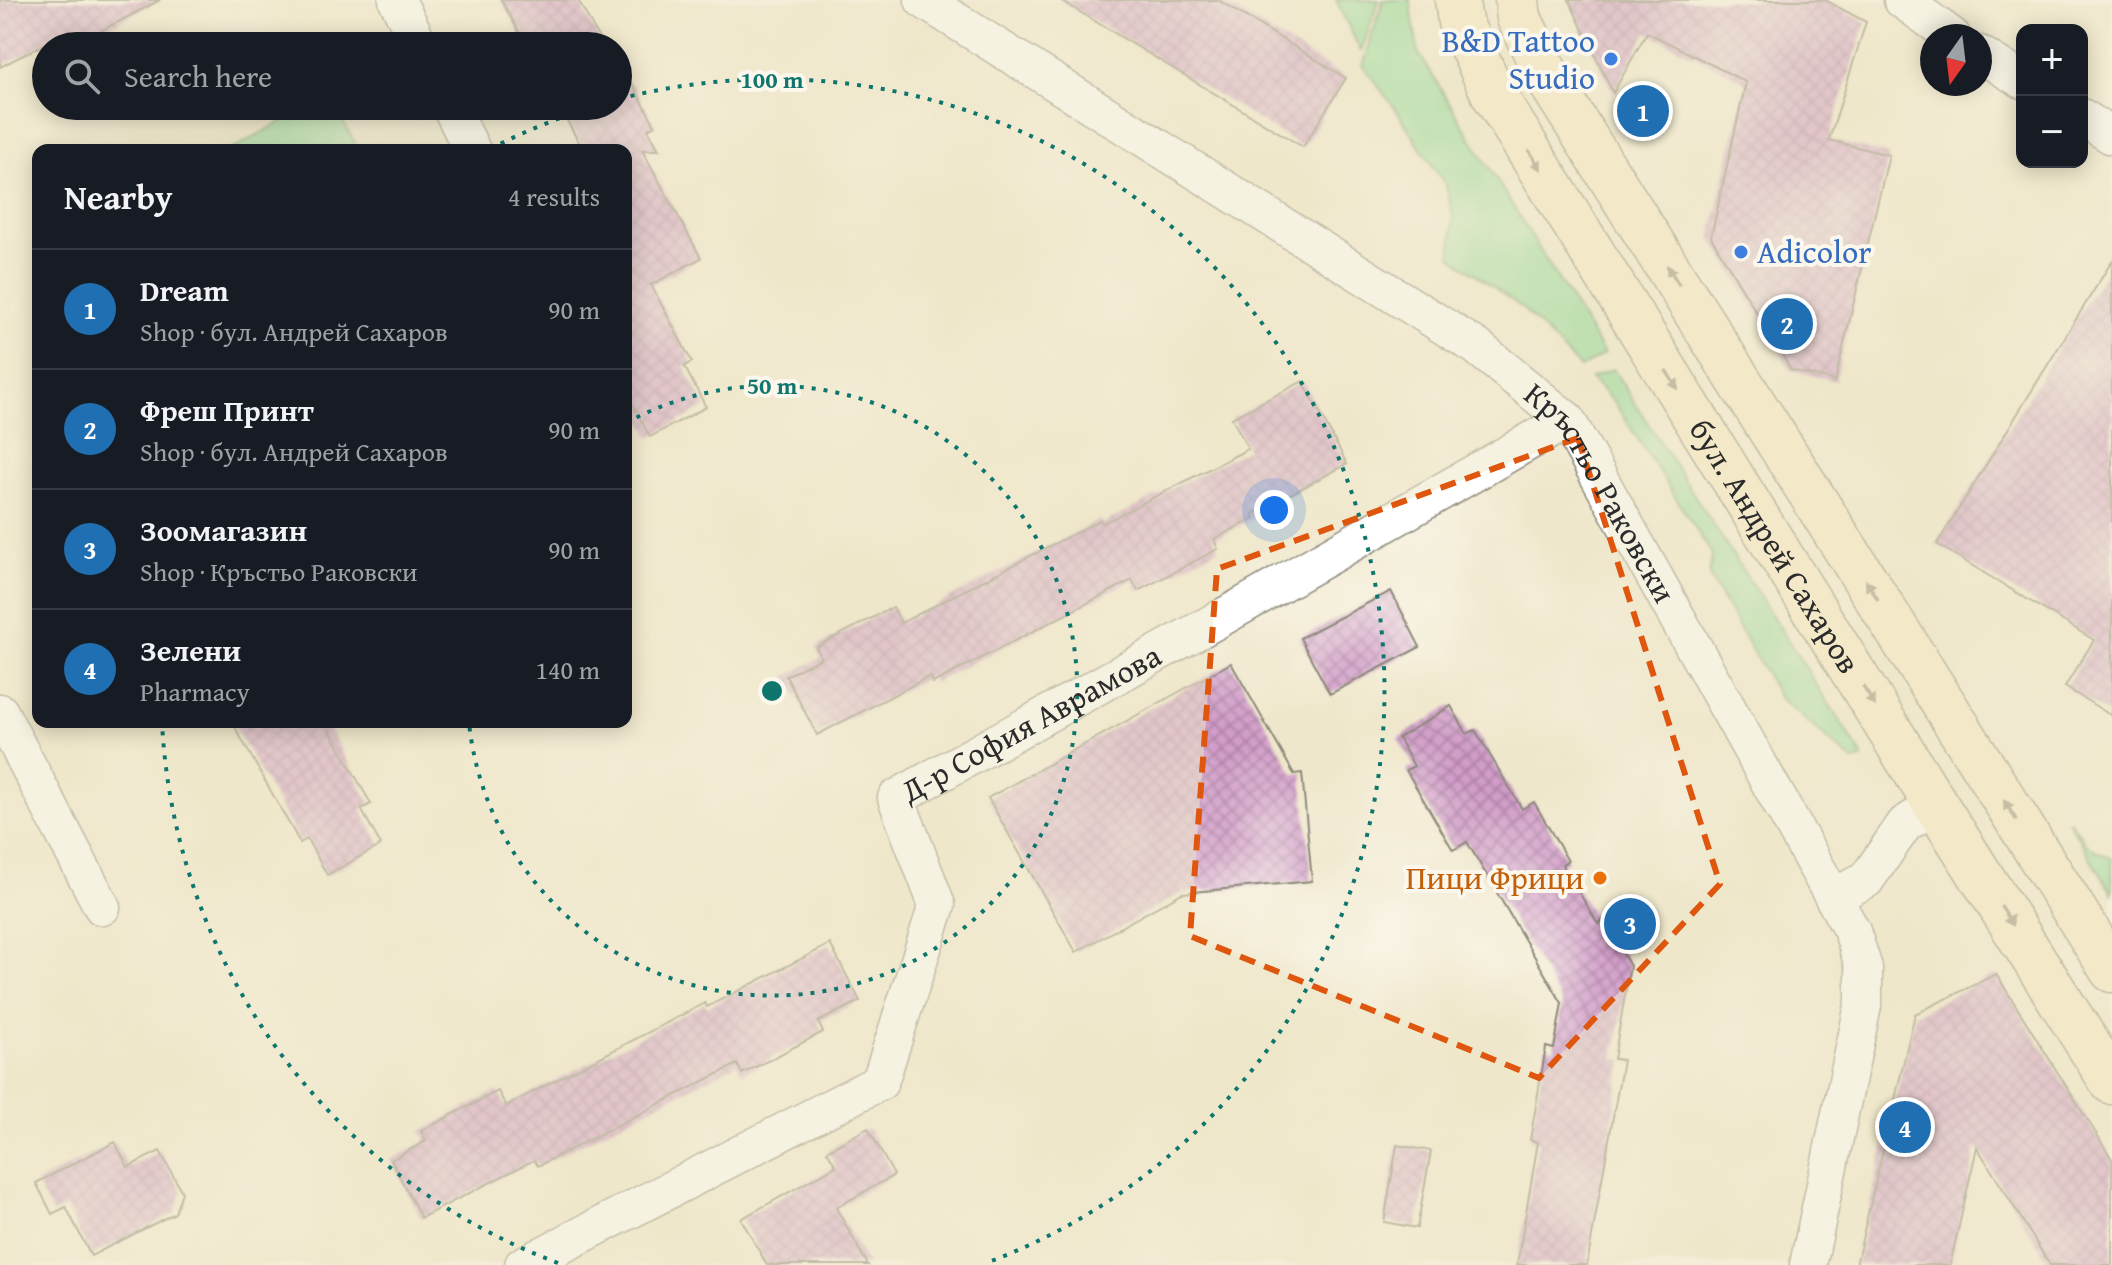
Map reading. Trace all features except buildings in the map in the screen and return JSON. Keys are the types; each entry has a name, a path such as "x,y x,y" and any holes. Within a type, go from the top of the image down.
{"main road":[{"name":"бул. Андрей Сахаров","path":"1457,0 1460,22 1493,93 2112,1082"},
{"name":"бул. Андрей Сахаров","path":"1517,0 1519,18 1549,80 2112,970"}],"street":[{"path":"397,0 413,32"},
{"name":"Кръстьо Раковски","path":"923,0 1477,347 1567,420 1852,931 1864,968 1864,1001 1808,1265"},
{"path":"1902,0 1935,24"},
{"path":"1992,61 2016,76"},
{"path":"457,120 469,144"},
{"path":"2088,121 2112,136"},
{"name":"Д-р София Аврамова","path":"523,1265 880,1082 937,905 896,798 1221,618 1567,420"},
{"path":"0,712 102,907"},
{"path":"1833,897 1866,880 1905,824 1936,805"}],"highlighted area":[{"path":"1578,438 1720,884 1539,1078 1190,936 1217,569"}],"green space":[{"path":"1336,0 1379,0 1361,52"},
{"path":"1383,0 1410,0 1418,52 1604,354 1580,368 1522,308 1451,256 1453,216 1446,186 1363,66"},
{"path":"284,120 342,120 356,144 242,144"},
{"path":"1613,369 1863,757 1854,762 1779,697 1709,576 1712,554 1614,402 1591,378"},
{"path":"2068,821 2087,845 2112,859 2112,893"}],"place":[{"name":"B&D Tattoo Studio","path":"1611,59"},
{"name":"Dream","path":"1643,111"},
{"name":"Adicolor","path":"1741,252"},
{"name":"Фреш Принт","path":"1787,324"},
{"name":"Пици Фрици","path":"1600,878"},
{"name":"Зоомагазин","path":"1630,924"},
{"name":"Зелени","path":"1905,1127"}]}
